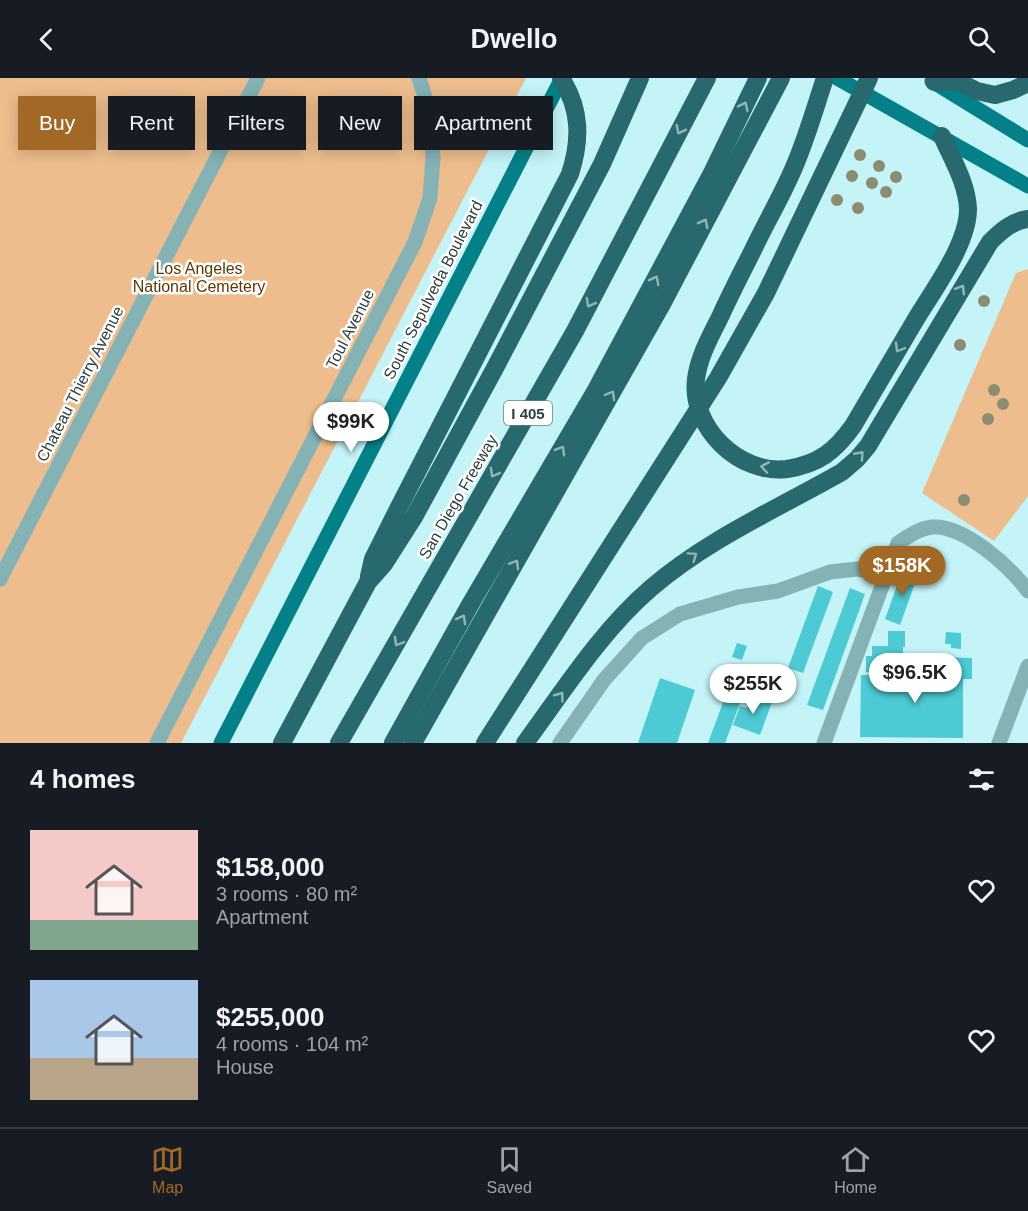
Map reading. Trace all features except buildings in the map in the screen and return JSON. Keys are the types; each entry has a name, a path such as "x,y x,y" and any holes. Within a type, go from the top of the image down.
{"highway":[{"path":"368,582 373,559 570,174 578,142 577,113 562,78"},
{"path":"282,743 368,582 384,564 414,517 602,164 640,78"},
{"name":"San Diego Freeway","path":"339,743 575,331 707,78"},
{"path":"393,743 471,603 596,390 712,173 758,78"},
{"path":"825,78 797,160 706,345 696,380 697,398 705,422 714,437 729,452 746,462 762,468 781,470 814,463 842,442 945,269 966,223 968,208 963,182 942,136"},
{"path":"485,743 718,378 766,293 869,78"},
{"path":"413,743 662,304 780,79"},
{"path":"930,80 959,82 977,91 995,95 1028,83"},
{"path":"525,743 601,642 650,589 709,545 842,472 857,459 868,446 990,242 1001,231 1017,221 1028,219"}],"main road":[{"name":"South Sepulveda Boulevard","path":"221,743 562,78"},
{"path":"837,78 1028,186"},
{"path":"930,80 1028,140"}],"street":[{"name":"Chateau Thierry Avenue","path":"0,579 258,78"},
{"name":"Toul Avenue","path":"158,743 415,242 430,198 433,158 431,117 419,78"},
{"path":"825,743 898,543 917,530 933,527 949,529 985,548 1018,578 1028,591"},
{"path":"560,743 604,680 642,639 680,614 738,597 778,591 830,572 857,569 886,574"},
{"path":"999,743 1028,666"}],"green space":[{"name":"Los Angeles National Cemetery","path":"0,78 526,78 517,96 414,96 414,150 489,150 181,743 0,743"},
{"path":"1028,269 1028,496 994,541 922,493 1016,273"}]}
